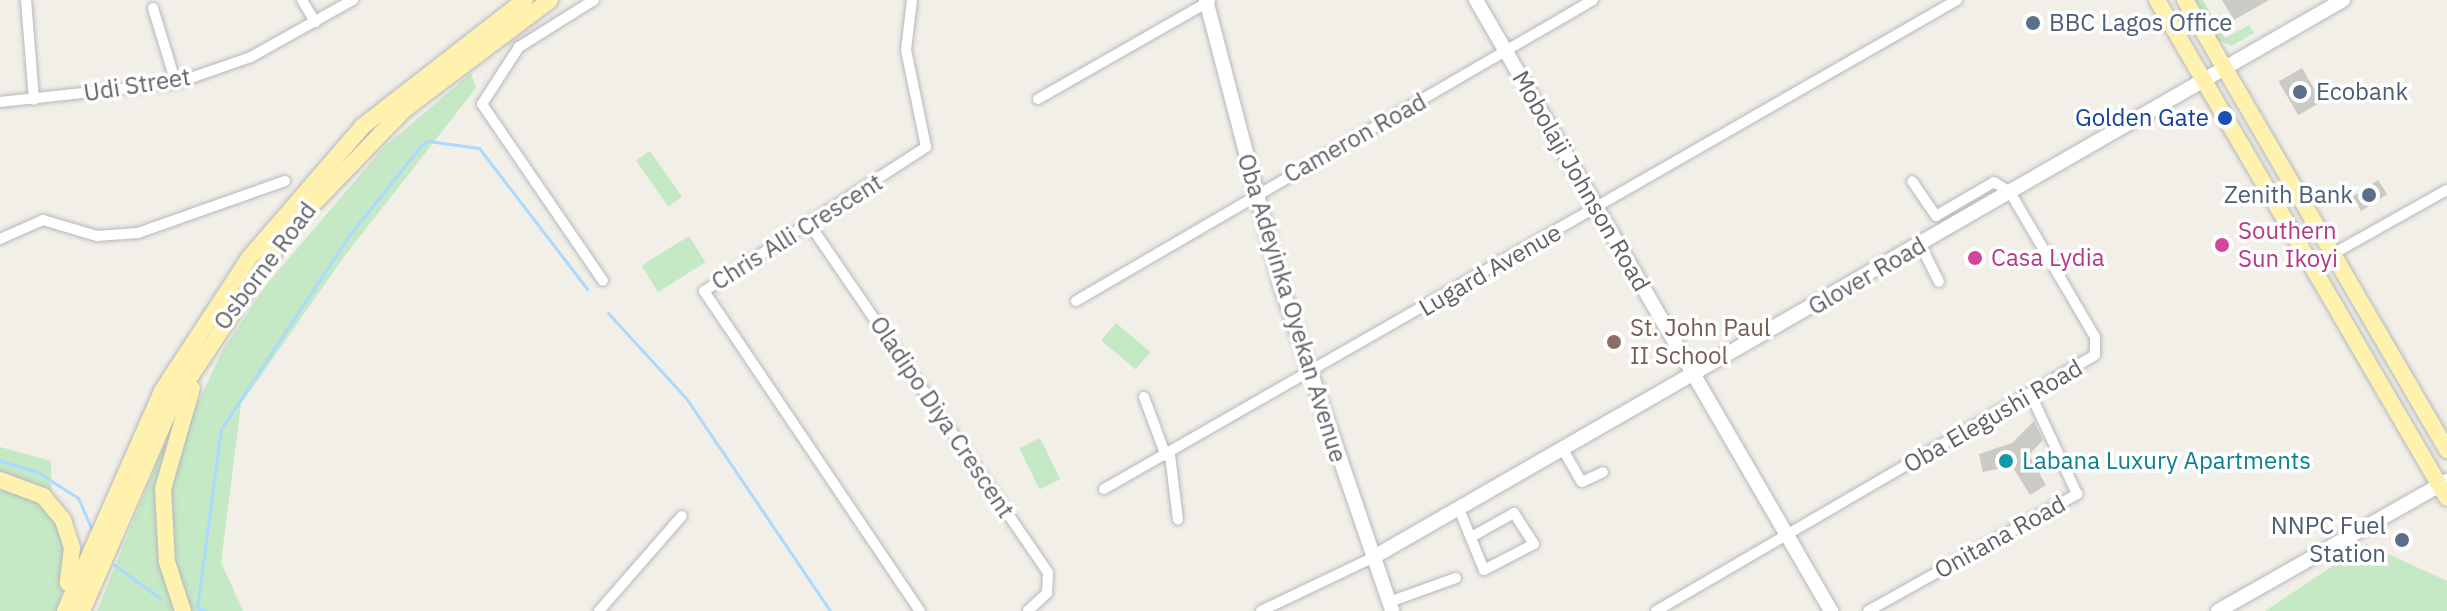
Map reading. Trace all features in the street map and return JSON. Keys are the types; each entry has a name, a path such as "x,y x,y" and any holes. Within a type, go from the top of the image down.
{"main road":[{"name":"Osborne Road","path":"64,611 162,391 249,258 363,126 525,0"},
{"name":"Osborne Road","path":"82,611 152,444 208,341 288,230 356,153 455,66 550,0"},
{"name":"Mobolaji Johnson Road","path":"1476,0 1600,207 1692,375 1831,611"},
{"path":"2157,0 2444,488 2218,611"},
{"path":"2185,0 2331,255 2444,440"},
{"name":"Glover Road","path":"1372,558 1921,246 2203,78 2343,0"},
{"name":"Oba Adeyinka Oyekan Avenue","path":"1208,1 1254,195 1390,606"},
{"path":"2286,223 2310,217"},
{"path":"2328,294 2350,286"},
{"path":"183,611 167,562 163,512 165,464 180,413 208,341"},
{"path":"0,480 43,496 63,520 72,548 64,611"}],"street":[{"path":"26,0 34,100"},
{"path":"302,0 315,22"},
{"name":"Udi Street","path":"0,102 176,83 251,57 353,0"},
{"path":"594,0 519,47 482,104 603,281"},
{"name":"Chris Alli Crescent","path":"912,0 906,50 926,147 808,222 705,294 920,611"},
{"name":"Cameron Road","path":"1076,301 1254,195 1507,53 1593,0"},
{"name":"Lugard Avenue","path":"1104,489 1168,456 1957,0"},
{"path":"1038,99 1208,1"},
{"path":"153,8 176,83"},
{"path":"0,239 43,220 97,236 138,233 285,181"},
{"path":"1912,181 1936,216 1994,182 2010,192"},
{"path":"2331,255 2447,190"},
{"name":"Oba Elegushi Road","path":"1656,611 2083,365 2098,347 2010,192"},
{"name":"Oladipo Diya Crescent","path":"808,222 1048,573 1047,593 1028,611"},
{"path":"1921,246 1939,282"},
{"name":"Onitana Road","path":"1868,611 2077,494 2031,395"},
{"path":"1144,397 1168,456 1178,520"},
{"path":"1562,448 1582,482 1603,472"},
{"path":"1459,509 1473,536 1475,554 1489,571 1530,551 1535,538 1514,513 1473,536"},
{"path":"599,611 682,516"},
{"name":"Glover Road","path":"1261,611 1372,558"},
{"path":"1390,606 1456,578"}],"green space":[{"path":"2195,0 2203,0 2225,38 2249,25 2254,33 2231,46 2217,39"},
{"path":"471,73 476,88 343,258 241,404 221,562 243,611 97,611 164,445 186,429 222,351 267,284 383,148"},
{"path":"650,151 682,197 668,207 636,161"},
{"path":"689,236 705,262 658,292 642,266"},
{"path":"1116,323 1150,352 1136,370 1101,341"},
{"path":"1040,438 1060,479 1039,489 1019,448"},
{"path":"0,447 51,461 52,513 66,535 68,563 58,611 0,611"},
{"path":"2366,544 2447,581 2447,611 2265,611"}],"building":[{"path":"2222,0 2269,0 2234,20"},
{"name":"Ecobank","path":"2302,68 2322,102 2298,115 2279,82"},
{"name":"Zenith Bank","path":"2378,180 2387,194 2361,211 2352,197"},
{"name":"Labana Luxury Apartments","path":"2034,421 2043,440 2029,455 2046,485 2030,495 2012,466 1983,472 1979,454 2012,443"}],"waterway":[{"path":"206,611 197,608 221,429 350,234 420,147 428,141 479,148 587,289"},
{"path":"608,313 686,398 830,611"},
{"path":"0,461 36,471 78,498 92,529"},
{"path":"114,565 160,598"}],"place":[{"name":"BBC Lagos Office","path":"2033,23"},
{"name":"Ecobank","path":"2300,92"},
{"name":"Golden Gate","path":"2225,118"},
{"name":"Zenith Bank","path":"2369,195"},
{"name":"Southern Sun Ikoyi","path":"2222,245"},
{"name":"Casa Lydia","path":"1975,258"},
{"name":"St. John Paul II School","path":"1614,342"},
{"name":"Labana Luxury Apartments","path":"2006,461"},
{"name":"NNPC Fuel Station","path":"2402,540"}]}
